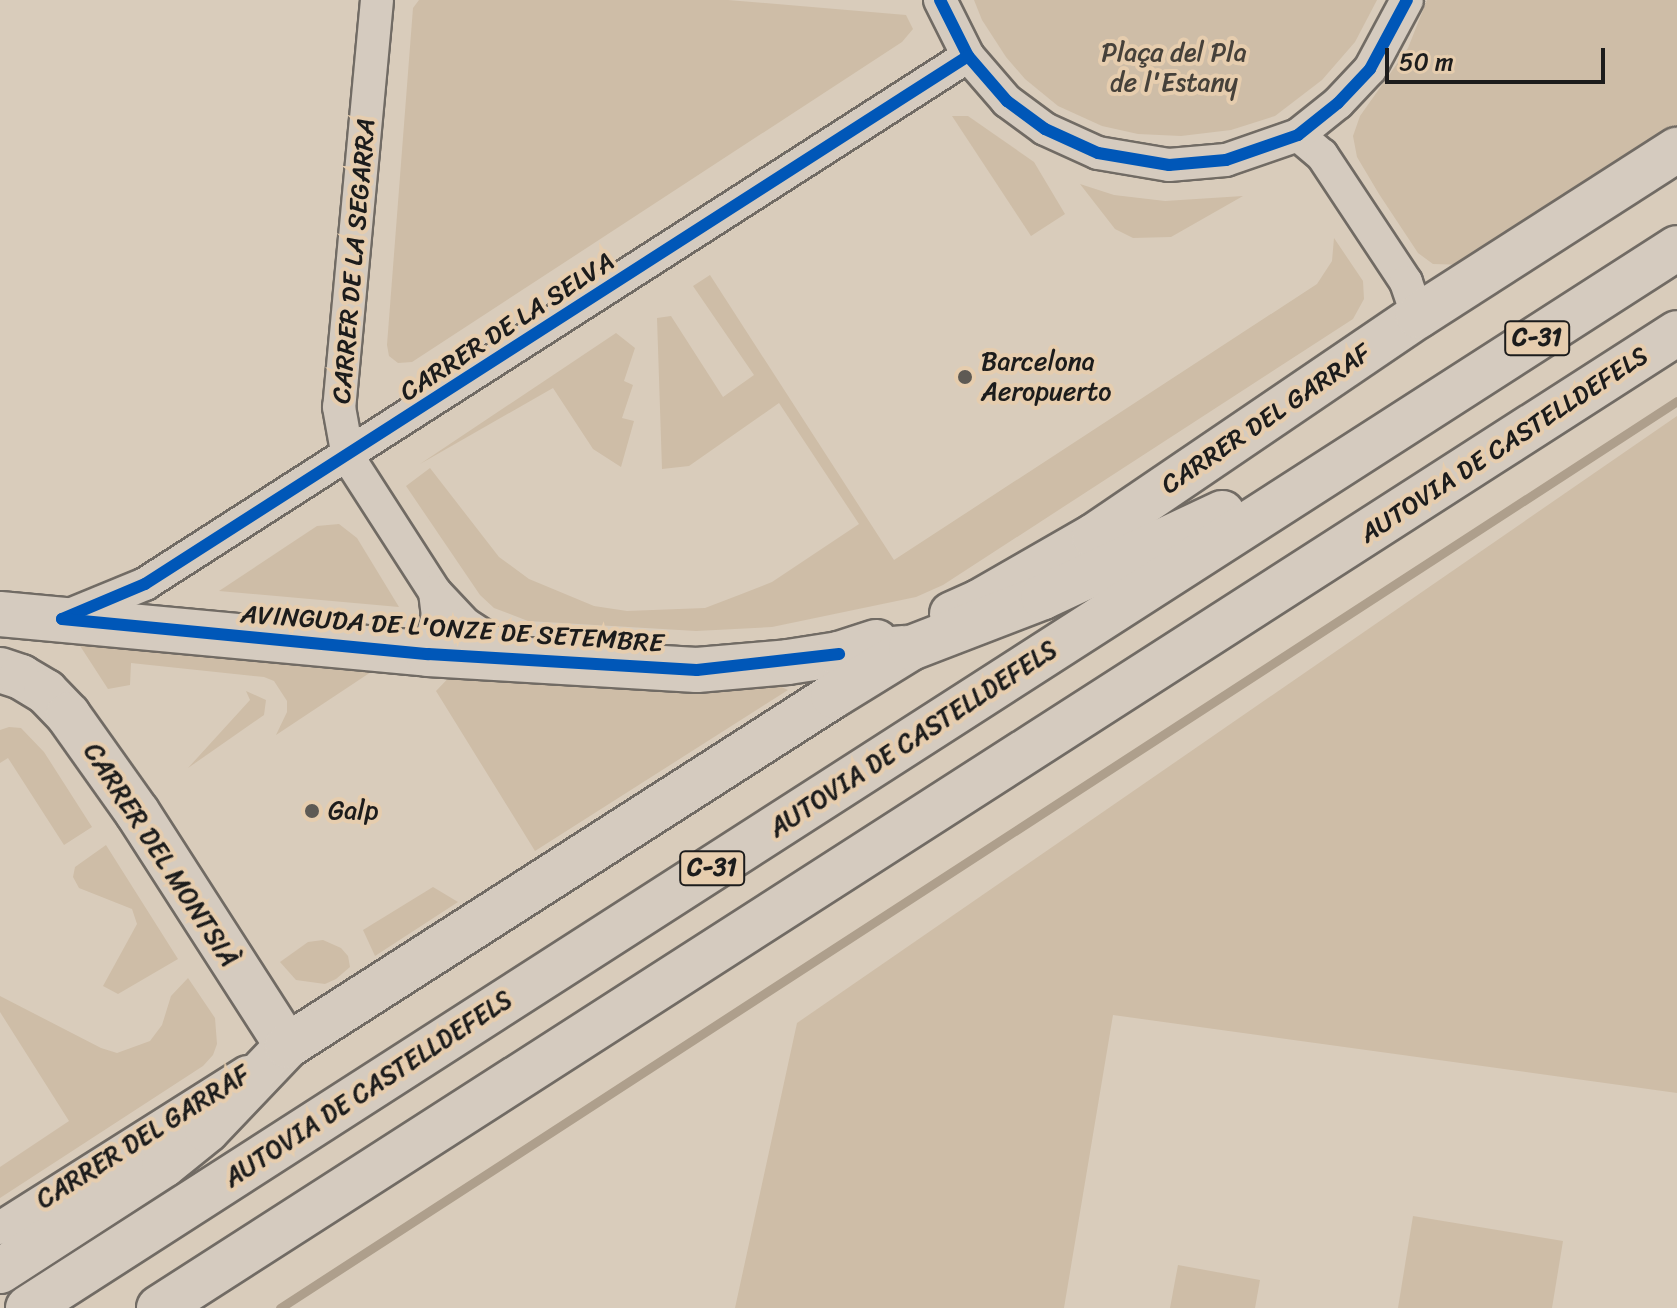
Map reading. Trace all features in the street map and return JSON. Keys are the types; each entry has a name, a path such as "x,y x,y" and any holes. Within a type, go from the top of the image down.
{"main road":[{"name":"CARRER DEL GARRAF","path":"839,654 938,619 1019,580 1094,536 1418,316 1677,150"},
{"name":"AUTOVIA DE CASTELLDEFELS","path":"28,1308 1677,248"},
{"name":"AUTOVIA DE CASTELLDEFELS","path":"159,1308 1677,333"},
{"path":"0,1271 164,1165 207,1130 287,1046 911,648 1104,570 1397,429"},
{"name":"AVINGUDA DE L'ONZE DE SETEMBRE","path":"0,614 428,654 697,670 839,654"},
{"path":"839,654 911,648"},
{"name":"CARRER DEL MONTSIÀ","path":"17,682 68,715 137,812 287,1046"}],"street":[{"name":"CARRER DE LA SEGARRA","path":"377,0 339,407 348,457 435,592 480,636 519,658"},
{"path":"938,1 968,56 1007,101 1045,129 1098,153 1169,165 1226,160 1298,135 1338,103 1370,69 1407,0"},
{"name":"CARRER DE LA SELVA","path":"62,619 145,584 348,457 968,56"},
{"path":"1298,135 1322,155 1406,282 1418,316"},
{"path":"428,654 438,615 435,592"},
{"name":"CARRER DEL GARRAF","path":"0,1228 287,1046"}],"green space":[{"path":"419,0 728,0 906,15 913,29 902,42 412,362 398,363 389,356 387,345 413,8"},
{"name":"Plaça del Pla de l'Estany","path":"974,0 1377,0 1355,42 1322,80 1275,116 1231,130 1181,136 1138,134 1102,126 1058,106 1025,79 1006,57 982,20"},
{"path":"1427,0 1677,0 1677,131 1468,265 1433,264 1418,253 1379,194 1357,157 1353,136 1360,116 1408,48"},
{"path":"952,116 968,116 1034,162 1065,214 1031,236"},
{"path":"1080,184 1114,195 1165,201 1243,196 1171,237 1133,238 1115,229"},
{"path":"1334,238 1363,281 1364,299 1353,319 943,585 916,597 772,627 696,631 528,621 494,608 480,595 406,486 430,468 499,557 529,579 594,606 627,611 705,608 772,582 859,524 779,403 689,466 662,469 657,318 671,316 723,397 754,375 693,286 710,275 894,560 1317,284 1332,261"},
{"path":"616,333 635,348 624,381 633,385 622,418 634,421 621,467 593,449 553,388 420,464"},
{"path":"1677,416 1677,1093 1113,1015 1064,1308 735,1308 797,1023"},
{"path":"339,524 357,538 399,607 219,591 317,526"},
{"path":"73,635 374,670 276,735 287,712 287,701 274,681 264,677 131,663 130,685 108,689"},
{"path":"459,667 651,683 777,685 788,690 535,851 436,691"},
{"path":"246,691 266,700 264,715 188,768 250,700"},
{"path":"21,728 44,752 92,827 64,845 8,758 0,763 0,730"},
{"path":"106,845 178,959 118,994 103,986 137,924 132,909 79,888 73,877 75,867"},
{"path":"433,887 458,902 375,956 363,930"},
{"path":"323,940 341,948 348,956 350,967 336,979 325,984 296,980 280,962 308,942"},
{"path":"188,978 215,1018 217,1044 213,1055 203,1066 0,1198 0,1167 69,1121 0,1012 0,996 101,1048 117,1053 150,1041 162,1025 171,996"},
{"path":"1413,1216 1563,1241 1552,1308 1398,1308"},
{"path":"1178,1265 1260,1280 1255,1308 1170,1308"}],"waterway":[{"path":"280,1308 1677,401"}],"cycle path":[{"path":"940,0 968,56 1007,101 1045,129 1098,153 1169,165 1226,160 1298,135 1338,103 1370,69 1407,0"},
{"path":"62,619 145,584 968,56"},
{"path":"62,619 428,654 697,670 839,654"}],"place":[{"name":"Barcelona Aeropuerto","path":"965,377"},
{"name":"Galp","path":"312,811"}]}
